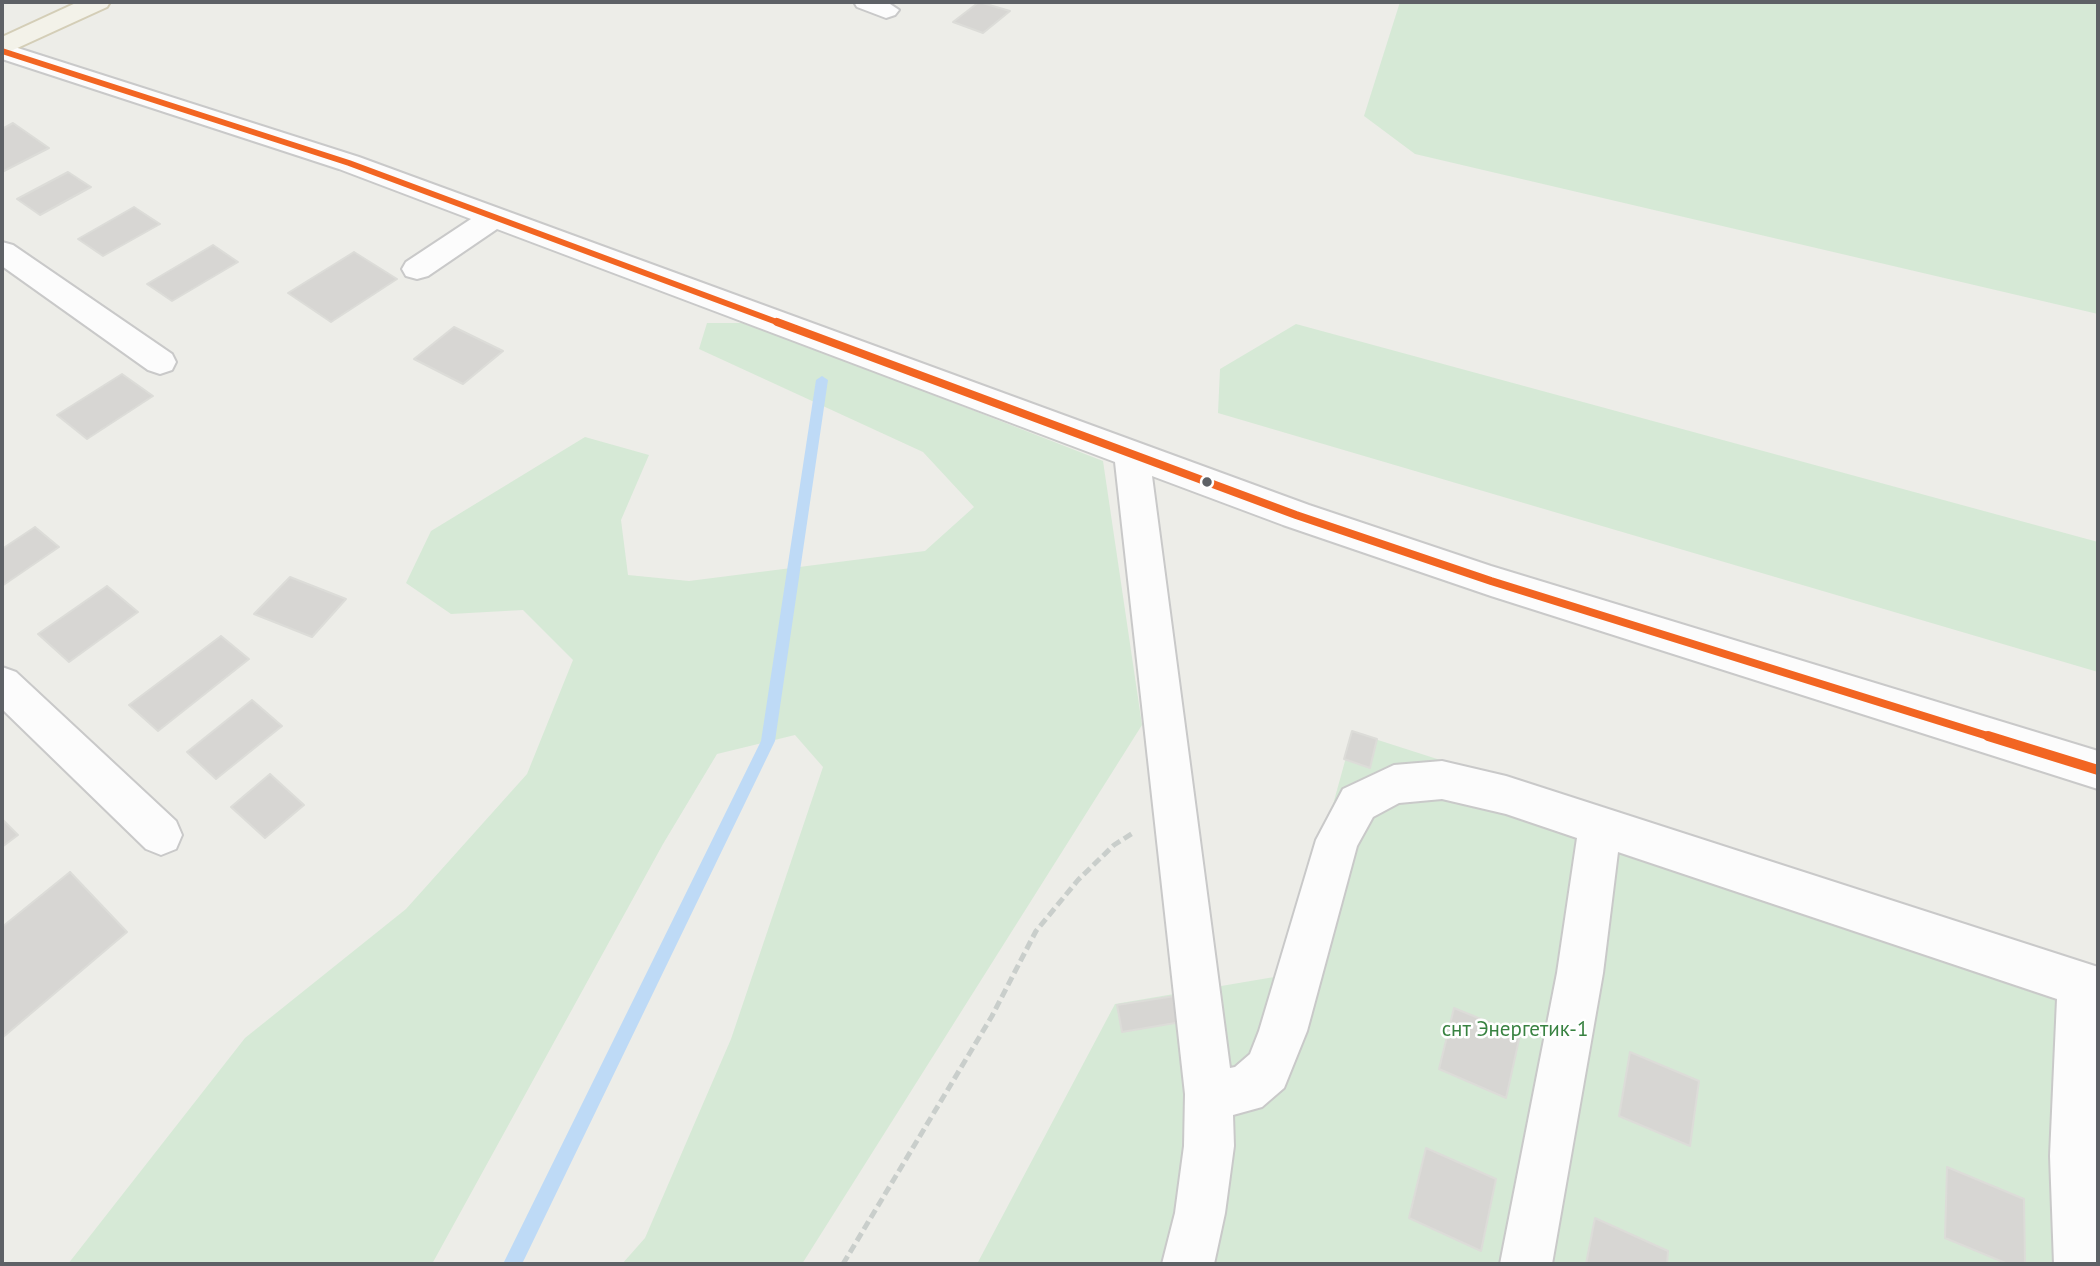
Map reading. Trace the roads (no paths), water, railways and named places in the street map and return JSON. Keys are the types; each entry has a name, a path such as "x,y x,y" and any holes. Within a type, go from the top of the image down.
{"main road":[{"path":"2,49 98,2"}],"street":[{"path":"2,49 349,163 1132,455 1491,581 2098,770"},
{"path":"417,269 494,217"},
{"path":"2,252 160,362"},
{"path":"1132,455 1209,1094 1209,1146 1200,1213 1188,1264"},
{"path":"2,684 161,835"},
{"path":"1209,1094 1245,1090 1267,1071 1283,1031 1337,840 1358,803 1394,784 1442,780 1506,796 1600,826 2090,988 2075,1156 2080,1264"},
{"path":"1526,1264 1580,973 1600,826"}],"waterway":[{"path":"512,1264 768,741 822,380"}],"park label":[{"name":"снт Энергетик-1","path":"1515,1030"}]}
